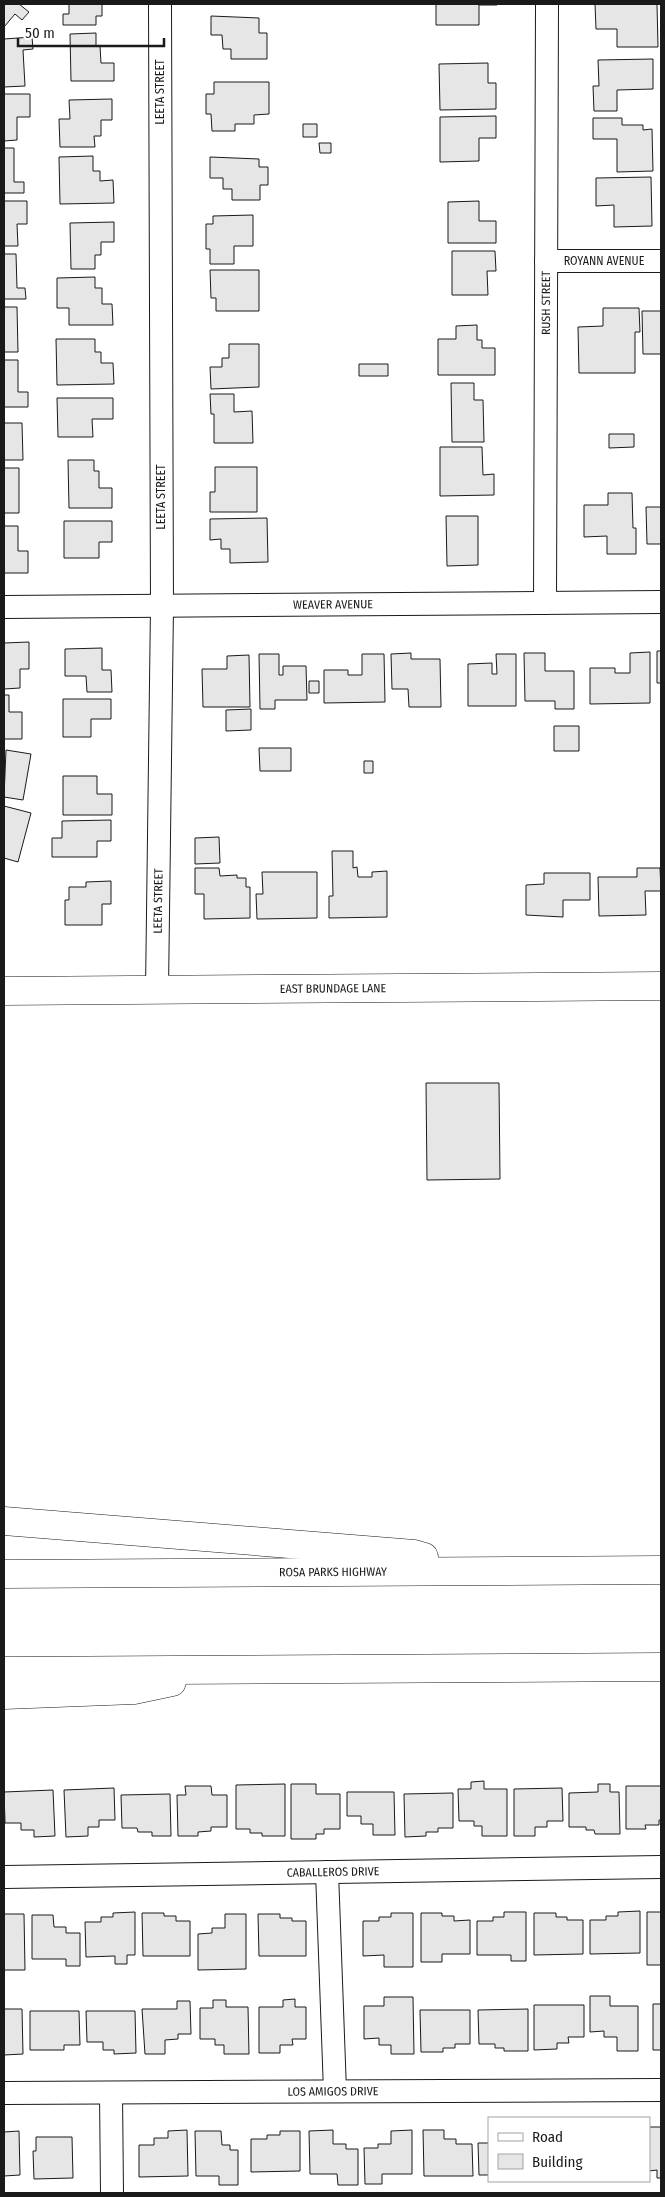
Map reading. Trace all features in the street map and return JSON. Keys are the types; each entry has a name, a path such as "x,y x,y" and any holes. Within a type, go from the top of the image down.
{"main road":[{"name":"EAST BRUNDAGE LANE","path":"4,991 661,986"},
{"path":"4,1521 414,1554 468,1570"},
{"name":"ROSA PARKS HIGHWAY","path":"4,1574 661,1570"},
{"path":"4,1671 661,1667"},
{"path":"4,1695 134,1690 228,1670"}],"street":[{"name":"LEETA STREET","path":"157,990 162,606 160,4"},
{"name":"RUSH STREET","path":"545,603 548,4"},
{"name":"ROYANN AVENUE","path":"546,261 661,261"},
{"name":"WEAVER AVENUE","path":"4,607 661,602"},
{"name":"CABALLEROS DRIVE","path":"4,1877 661,1867"},
{"path":"327,1872 335,2092"},
{"name":"LOS AMIGOS DRIVE","path":"4,2093 661,2090"},
{"path":"111,2093 112,2193"}],"building":[{"path":"4,4 19,4 29,12 22,20 15,14 4,27"},
{"path":"69,4 102,4 102,16 96,16 96,25 63,25 63,14 69,14"},
{"path":"436,4 497,5 479,5 479,25 436,25"},
{"path":"595,4 657,4 658,47 617,47 617,29 596,29"},
{"path":"211,16 259,18 259,33 267,33 267,59 231,59 231,49 223,49 222,35 211,35"},
{"path":"96,33 96,46 100,46 101,63 114,63 114,81 71,81 70,34"},
{"path":"32,37 33,49 23,50 25,86 4,87 4,39"},
{"path":"653,59 653,89 617,90 617,111 594,111 593,86 599,86 598,60"},
{"path":"488,63 488,83 496,83 496,109 440,110 439,64"},
{"path":"214,82 269,82 269,114 254,115 254,124 235,124 235,131 212,131 211,114 206,114 206,94 214,94"},
{"path":"4,94 30,94 30,117 17,117 17,140 4,141"},
{"path":"112,99 112,120 101,120 101,136 94,136 95,147 60,147 59,119 70,119 69,100"},
{"path":"496,116 496,138 479,138 479,161 440,162 440,117"},
{"path":"593,118 622,118 622,125 643,125 643,130 652,129 653,171 617,172 617,139 593,139"},
{"path":"303,124 317,124 317,137 303,137"},
{"path":"319,143 331,143 331,153 320,153"},
{"path":"4,148 14,148 14,182 24,182 24,193 4,193"},
{"path":"93,156 93,171 100,171 100,181 113,180 114,203 60,204 59,157"},
{"path":"210,157 259,159 259,167 268,167 268,185 260,185 260,200 232,200 232,189 223,189 223,178 210,178"},
{"path":"651,177 652,226 614,227 614,205 596,206 596,178"},
{"path":"4,201 27,201 27,224 17,224 18,246 4,246"},
{"path":"479,201 479,221 496,221 496,243 448,243 448,202"},
{"path":"253,215 253,246 234,246 234,264 210,264 210,249 206,249 206,224 213,224 213,216"},
{"path":"114,222 114,242 101,242 101,255 95,255 95,269 71,269 70,223"},
{"path":"452,251 495,251 496,271 487,271 488,295 452,295"},
{"path":"4,254 16,254 17,288 25,288 26,299 4,299"},
{"path":"210,270 259,270 259,311 216,311 216,298 211,298"},
{"path":"95,277 95,288 102,288 102,304 112,304 113,325 69,325 69,308 57,308 57,278"},
{"path":"4,307 17,307 18,352 4,352"},
{"path":"603,308 639,308 640,332 635,332 635,373 579,373 578,327 603,326"},
{"path":"642,311 661,311 661,354 643,354"},
{"path":"477,325 477,340 482,340 482,348 495,348 495,375 438,375 438,339 456,339 456,326"},
{"path":"56,339 95,339 95,352 101,352 101,363 113,363 114,384 57,385"},
{"path":"229,344 259,344 259,387 211,389 210,367 222,367 222,358 229,358"},
{"path":"4,360 18,360 18,392 28,392 28,407 4,407"},
{"path":"359,364 388,364 388,376 359,376"},
{"path":"451,383 474,383 474,400 483,400 484,442 452,442"},
{"path":"210,394 234,394 234,412 252,411 253,443 214,443 214,414 211,414"},
{"path":"57,398 113,398 113,419 92,419 93,437 58,437"},
{"path":"4,423 22,423 23,460 4,460"},
{"path":"609,434 634,434 634,447 609,448"},
{"path":"440,447 482,447 483,475 494,474 494,495 440,496"},
{"path":"68,460 94,460 94,471 99,471 99,488 112,488 112,508 69,508"},
{"path":"215,467 257,467 257,512 210,512 210,492 215,492"},
{"path":"4,468 19,468 19,513 4,513"},
{"path":"608,493 632,493 633,528 636,528 636,554 607,554 607,536 584,537 584,505 608,505"},
{"path":"646,507 661,507 661,544 647,544"},
{"path":"446,516 478,516 478,565 447,566"},
{"path":"267,518 268,562 230,563 230,549 221,549 221,539 210,540 210,519"},
{"path":"64,521 112,521 112,542 99,542 99,558 64,558"},
{"path":"4,526 18,526 18,551 28,551 28,573 4,573"},
{"path":"29,642 29,669 20,669 20,688 4,689 4,643"},
{"path":"102,648 102,670 111,670 112,692 87,692 86,676 65,676 65,649"},
{"path":"657,651 661,651 661,683 657,683"},
{"path":"650,652 650,703 590,704 590,668 615,668 615,673 630,673 630,653"},
{"path":"411,653 411,659 440,659 441,707 409,707 408,689 392,689 391,654"},
{"path":"524,653 545,653 545,671 574,671 574,709 555,709 555,701 525,701"},
{"path":"259,654 279,654 279,675 283,675 283,666 306,666 307,700 275,700 275,709 260,709"},
{"path":"362,654 384,654 385,702 324,703 324,670 348,670 348,675 362,675"},
{"path":"496,654 516,654 516,706 468,706 468,664 492,663 492,674 497,674"},
{"path":"249,655 250,707 203,707 202,669 227,669 227,656"},
{"path":"309,681 319,681 319,693 309,693"},
{"path":"4,695 9,695 9,712 22,712 22,739 4,739"},
{"path":"63,699 111,699 111,719 91,719 91,737 63,737"},
{"path":"251,709 251,730 226,731 226,710"},
{"path":"554,726 579,726 579,751 554,751"},
{"path":"259,748 291,748 291,771 260,771"},
{"path":"6,750 31,754 23,800 4,797"},
{"path":"364,761 373,761 373,773 364,773"},
{"path":"63,776 97,776 97,794 112,794 112,815 63,815"},
{"path":"4,806 31,813 18,862 4,858"},
{"path":"111,820 111,841 97,841 97,857 52,857 52,838 62,838 62,821"},
{"path":"219,837 220,863 195,864 195,838"},
{"path":"332,851 353,851 353,868 357,867 358,877 372,877 372,872 387,871 387,917 329,918 329,896 333,896"},
{"path":"195,868 219,868 220,876 237,875 237,878 246,878 246,887 250,887 250,918 204,919 204,894 195,894"},
{"path":"637,868 660,868 661,891 645,891 646,915 599,916 598,877 637,877"},
{"path":"262,872 317,872 317,918 257,919 256,894 263,894"},
{"path":"544,873 590,873 590,900 563,900 563,917 526,915 526,885 544,884"},
{"path":"111,881 111,904 102,904 102,925 65,925 65,900 69,900 69,887 86,887 86,882"},
{"path":"426,1083 499,1083 500,1179 427,1180"},
{"path":"484,1781 484,1789 507,1789 507,1836 482,1836 482,1826 474,1826 474,1821 459,1821 458,1789 471,1789 471,1782"},
{"path":"285,1784 285,1836 262,1836 262,1833 250,1833 250,1829 236,1829 236,1785"},
{"path":"291,1784 316,1784 316,1794 340,1794 340,1829 324,1829 324,1834 316,1834 316,1839 291,1839"},
{"path":"598,1784 610,1784 610,1792 619,1792 620,1834 595,1834 594,1830 586,1830 586,1827 569,1827 569,1793 598,1792"},
{"path":"185,1786 211,1786 212,1795 227,1795 227,1827 211,1827 211,1831 198,1832 198,1836 178,1836 177,1795 186,1795"},
{"path":"626,1786 661,1786 661,1820 659,1820 659,1825 645,1825 646,1829 626,1829"},
{"path":"114,1788 115,1820 99,1820 99,1827 88,1827 88,1836 66,1837 64,1790"},
{"path":"562,1788 563,1821 547,1821 547,1827 535,1827 535,1836 514,1836 514,1789"},
{"path":"53,1790 55,1836 34,1837 34,1830 21,1830 21,1823 5,1823 4,1792"},
{"path":"347,1792 394,1792 395,1835 373,1835 373,1824 361,1824 361,1816 347,1816"},
{"path":"453,1793 453,1828 438,1828 438,1832 426,1832 426,1836 405,1837 404,1794"},
{"path":"170,1794 171,1836 152,1836 152,1832 138,1832 137,1828 122,1828 121,1795"},
{"path":"640,1911 640,1953 590,1954 590,1920 606,1920 606,1916 618,1916 618,1912"},
{"path":"135,1912 135,1955 127,1955 127,1964 115,1964 115,1956 86,1957 85,1922 101,1922 101,1917 113,1917 113,1913"},
{"path":"504,1912 526,1912 526,1961 511,1961 511,1955 477,1955 477,1921 493,1921 493,1917 504,1917"},
{"path":"647,1912 661,1912 661,1965 647,1965"},
{"path":"142,1913 164,1913 164,1916 176,1916 176,1921 190,1921 190,1956 143,1956"},
{"path":"391,1913 413,1913 413,1967 384,1967 384,1955 363,1956 363,1921 379,1921 379,1917 391,1917"},
{"path":"421,1913 442,1913 442,1916 454,1916 454,1921 470,1920 470,1954 442,1954 442,1962 421,1962"},
{"path":"534,1913 556,1913 556,1917 567,1917 567,1920 583,1920 583,1954 534,1955"},
{"path":"4,1914 24,1914 25,1970 4,1970"},
{"path":"225,1914 246,1914 246,1969 198,1970 198,1934 212,1933 212,1928 225,1928"},
{"path":"258,1914 280,1914 280,1918 292,1918 292,1921 306,1921 306,1956 259,1956"},
{"path":"32,1915 53,1915 54,1927 66,1927 66,1933 80,1933 80,1966 66,1966 66,1959 32,1959"},
{"path":"590,1996 610,1996 610,2006 638,2006 638,2051 617,2051 617,2037 604,2037 604,2031 590,2032"},
{"path":"384,1997 413,1997 414,2054 391,2054 391,2045 379,2045 379,2038 364,2039 364,2006 384,2006"},
{"path":"295,1999 295,2007 306,2007 306,2039 292,2039 293,2045 280,2045 280,2053 259,2053 259,2007 283,2007 283,2000"},
{"path":"213,2000 226,2000 226,2007 248,2007 249,2054 224,2054 224,2045 215,2045 215,2039 200,2039 200,2008 213,2008"},
{"path":"177,2001 190,2001 191,2034 178,2034 178,2039 165,2040 165,2054 145,2054 142,2009 177,2009"},
{"path":"653,2004 661,2004 661,2050 653,2050"},
{"path":"534,2005 584,2005 584,2037 568,2037 569,2043 557,2043 557,2049 534,2050"},
{"path":"4,2009 22,2009 23,2054 4,2055"},
{"path":"528,2009 528,2051 504,2051 504,2048 495,2048 495,2044 479,2044 478,2010"},
{"path":"420,2010 470,2010 470,2044 455,2044 455,2048 443,2048 443,2052 421,2052"},
{"path":"30,2011 79,2011 80,2045 64,2045 64,2050 30,2050"},
{"path":"86,2011 135,2011 136,2053 114,2054 114,2050 103,2050 103,2042 87,2042"},
{"path":"650,2127 661,2127 661,2178 657,2178 657,2170 650,2171"},
{"path":"187,2130 188,2176 139,2177 139,2145 154,2145 154,2138 168,2138 168,2131"},
{"path":"333,2130 333,2144 346,2144 346,2149 358,2149 358,2185 338,2185 337,2174 310,2174 309,2131"},
{"path":"412,2130 412,2174 382,2174 382,2184 365,2184 364,2148 378,2148 378,2144 391,2144 391,2131"},
{"path":"423,2130 444,2130 444,2139 456,2139 456,2144 472,2144 473,2176 424,2176"},
{"path":"19,2131 20,2175 4,2176 4,2132"},
{"path":"195,2131 221,2131 222,2145 230,2145 230,2150 238,2150 238,2185 219,2185 219,2176 196,2176"},
{"path":"280,2131 300,2131 300,2171 251,2172 251,2139 267,2139 267,2135 280,2135"},
{"path":"36,2137 72,2137 73,2178 34,2179 33,2151 36,2151"},
{"path":"478,2143 488,2143 488,2175 479,2175"}]}
